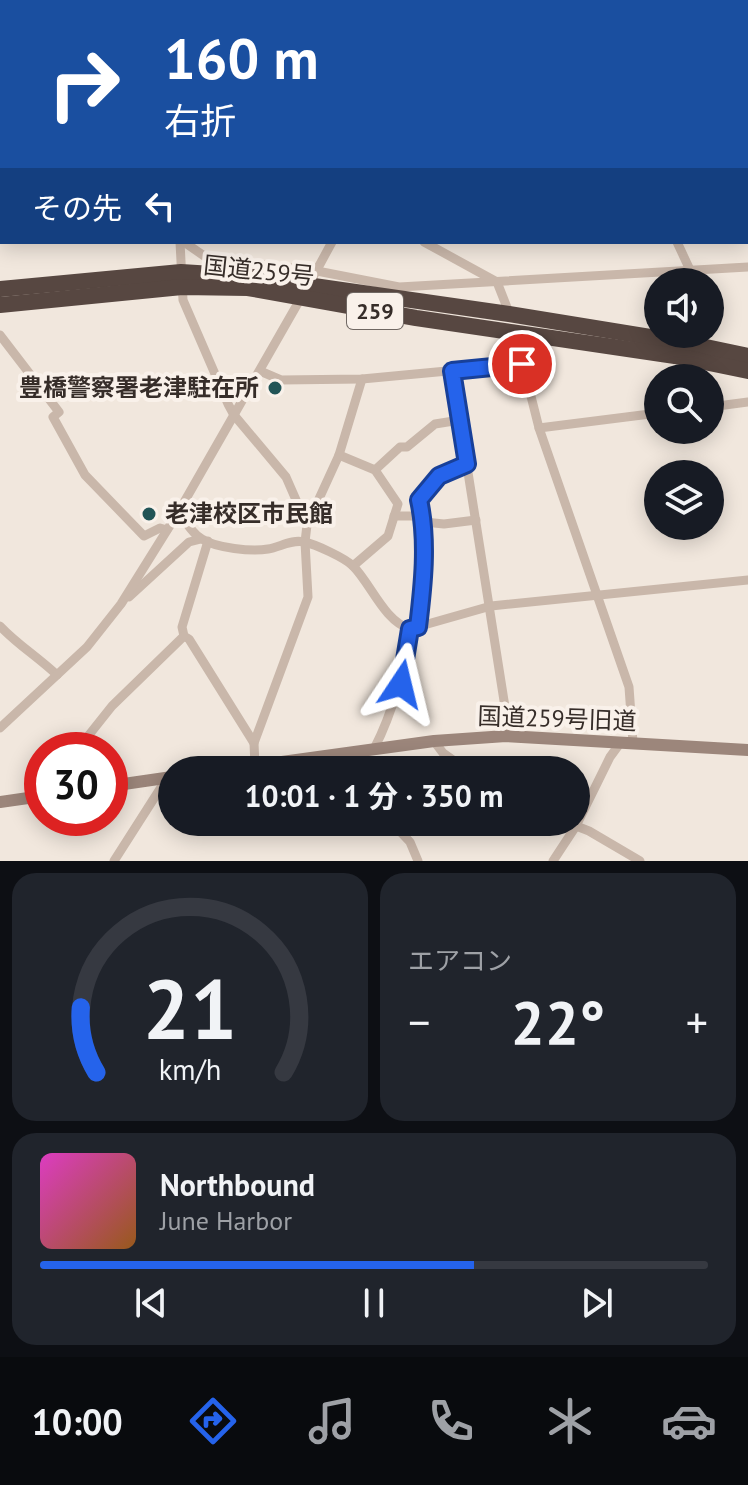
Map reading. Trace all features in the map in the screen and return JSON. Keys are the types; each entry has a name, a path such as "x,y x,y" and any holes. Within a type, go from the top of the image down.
{"highway":[{"name":"国道259号","path":"0,289 245,276 509,314 748,356"},
{"name":"国道259号","path":"0,305 181,280 675,356 748,371"}],"street":[{"path":"182,244 181,280 189,315 234,415 286,477 307,525"},
{"path":"185,244 207,258 399,287 644,273"},
{"path":"315,274 331,244"},
{"path":"428,244 497,282 515,333 539,428 629,687 627,743 610,757 590,791"},
{"path":"678,244 689,268"},
{"path":"724,268 748,267"},
{"path":"0,728 87,647 121,604 179,511 298,303"},
{"path":"0,335 59,412 53,417 85,475 144,536 160,528 167,530"},
{"path":"260,371 281,380 362,379 522,364"},
{"path":"452,371 491,606 508,726 506,736"},
{"path":"255,756 254,743 308,597 307,525 339,455 362,379"},
{"path":"724,405 748,402"},
{"path":"539,428 644,415"},
{"path":"375,470 400,447 407,447 435,424 460,420"},
{"path":"339,455 375,470 398,504 388,536 353,566"},
{"path":"374,749 392,713 401,684 423,588 424,522 419,500 439,476 467,464"},
{"path":"179,511 204,540"},
{"path":"394,516 415,516 424,522 444,524 476,520"},
{"path":"121,604 189,542 204,540 245,550 267,550 296,541 305,542 342,557 353,566 394,618 414,628 491,606 748,580"},
{"path":"204,540 182,627 184,636 189,639 254,743"},
{"path":"0,626 19,646 57,675"},
{"path":"91,732 112,706 184,636"},
{"name":"国道259号旧道","path":"324,756 434,741 506,736 748,750"},
{"path":"434,741 447,756"},
{"path":"128,783 158,779"},
{"path":"114,861 158,795"},
{"path":"0,802 24,798"},
{"path":"590,834 640,861"},
{"path":"404,836 418,861"},
{"path":"553,861 565,836"}],"place":[{"name":"豊橋警察署老津駐在所","path":"275,388"},
{"name":"老津校区市民館","path":"149,514"}],"route":[{"path":"401,684 410,629 418,627 423,588 424,522 419,500 439,476 467,464 452,371 522,364"}]}
